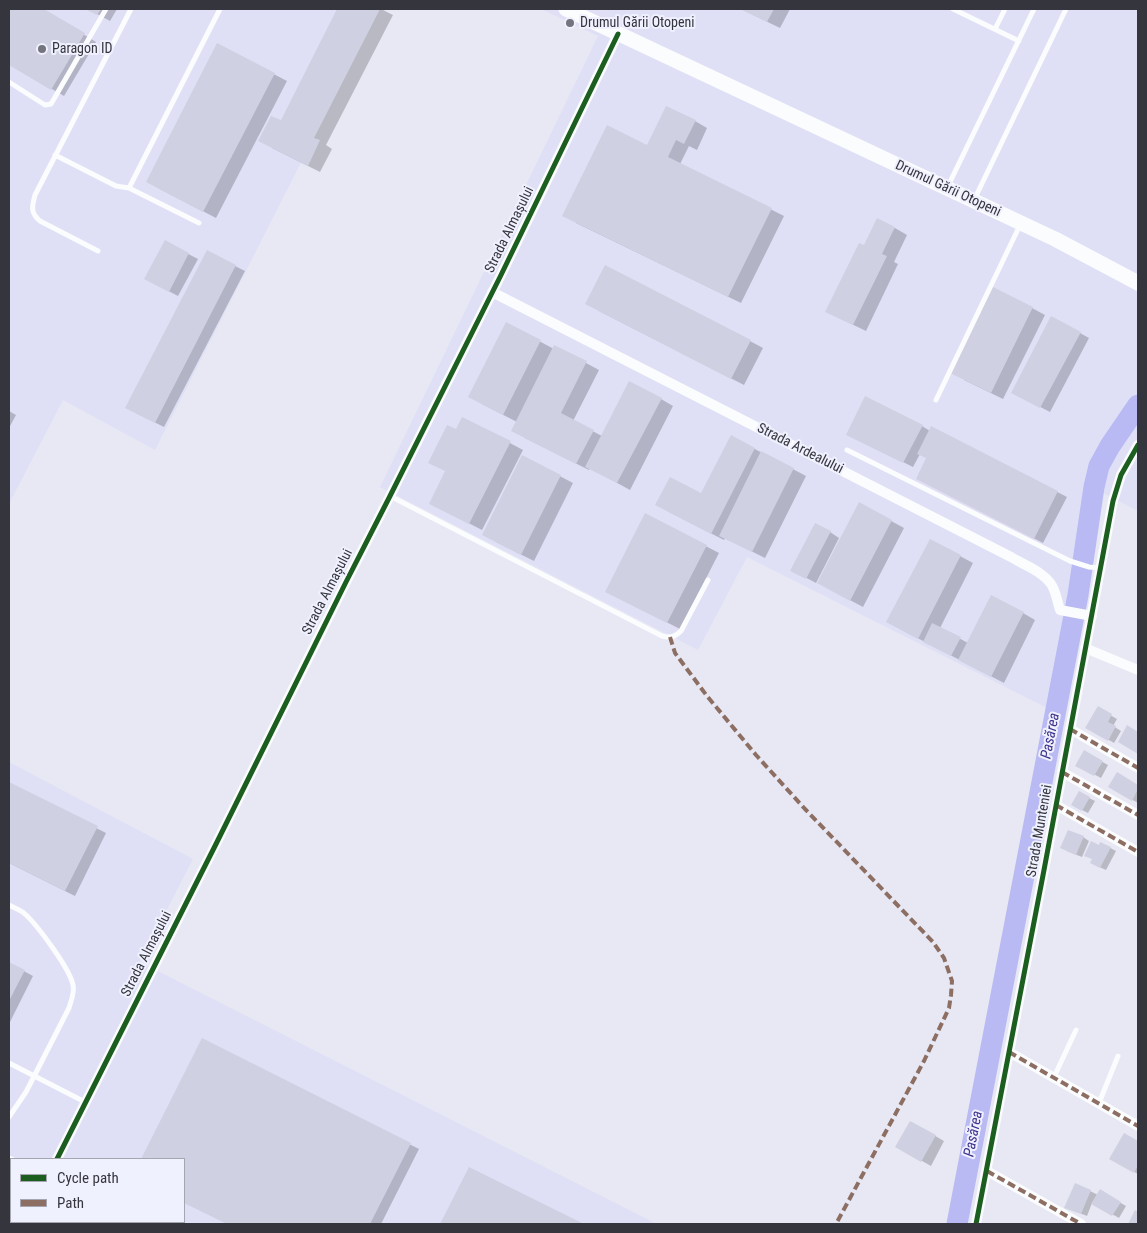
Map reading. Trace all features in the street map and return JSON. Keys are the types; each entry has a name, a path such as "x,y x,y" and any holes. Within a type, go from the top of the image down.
{"main road":[{"name":"Drumul Gării Otopeni","path":"566,9 591,14 618,34 1021,223 1138,283"}],"street":[{"name":"Strada Almașului","path":"57,1158 492,292 618,34"},
{"name":"Strada Ardealului","path":"492,292 1040,573 1050,583 1060,610 1088,615"},
{"name":"Strada Munteniei","path":"976,1224 1085,648 1094,568 1121,475 1138,446"},
{"path":"1085,648 1138,670"},
{"path":"1070,729 1138,768"},
{"path":"1062,772 1138,815"},
{"path":"1056,805 1138,852"},
{"path":"1009,1052 1138,1126"},
{"path":"987,1171 1081,1224"}],"lane":[{"path":"9,82 45,105 51,104 106,9"},
{"path":"98,251 40,221 35,216 32,208 35,194 131,9"},
{"path":"129,188 220,9"},
{"path":"953,9 1019,41"},
{"path":"995,29 1005,9"},
{"path":"947,189 1034,9"},
{"path":"974,201 1066,9"},
{"path":"55,155 116,186 129,188 199,223"},
{"path":"936,400 1021,223"},
{"path":"847,450 1070,562 1094,568"},
{"path":"390,496 662,636 676,636 681,630 708,580"},
{"path":"9,904 24,913 38,927 62,961 73,985 73,995 69,1008 26,1092 9,1117"},
{"path":"1054,1078 1076,1030"},
{"path":"1099,1104 1118,1056"},
{"path":"9,1063 85,1102"}],"shaded area":[{"path":"9,9 379,9 155,450 63,400 9,504"},
{"path":"541,9 1138,9 1138,511 1103,493 1093,563 1063,716 747,557 698,650 380,487 598,36"},
{"path":"9,762 193,859 140,962 657,1224 9,1224"}],"building":[{"name":"Paragon ID","path":"9,9 44,9 85,33 51,90 9,65"},
{"path":"85,9 101,9 97,15"},
{"path":"337,9 380,9 314,138 320,140 308,166 258,141 271,116 281,120"},
{"path":"740,9 774,9 767,22"},
{"path":"217,43 275,73 203,212 146,182"},
{"path":"666,106 696,120 684,144 676,140 668,157 772,208 728,297 562,216 607,125 647,145"},
{"path":"877,218 895,227 882,254 887,256 853,325 825,312 859,243 864,245"},
{"path":"165,240 189,253 169,292 144,279"},
{"path":"207,250 236,265 155,423 125,408"},
{"path":"605,265 751,340 731,379 585,304"},
{"path":"993,287 1033,307 991,393 950,373"},
{"path":"1051,316 1081,332 1040,408 1011,393"},
{"path":"506,322 541,340 503,415 468,397"},
{"path":"554,345 587,361 561,413 594,430 576,464 511,431"},
{"path":"629,381 662,398 617,483 585,467"},
{"path":"865,396 923,425 903,463 846,435"},
{"path":"462,417 511,441 469,524 429,504 445,471 428,463 447,425 456,429"},
{"path":"931,426 1058,491 1034,539 916,479 926,458 917,454"},
{"path":"731,435 755,448 711,534 655,505 670,477 701,493"},
{"path":"761,451 794,468 752,552 719,536"},
{"path":"522,455 561,475 521,555 482,535"},
{"path":"859,502 892,520 850,601 817,583"},
{"path":"645,513 707,545 667,623 605,592"},
{"path":"815,523 831,531 806,579 790,571"},
{"path":"930,539 961,555 918,639 886,622"},
{"path":"991,595 1024,612 991,677 958,660"},
{"path":"932,623 961,637 951,656 923,642"},
{"path":"1098,706 1112,714 1108,722 1116,726 1108,741 1085,728"},
{"path":"1127,725 1138,732 1138,754 1118,742"},
{"path":"1084,750 1103,761 1094,776 1075,766"},
{"path":"1117,772 1138,785 1132,801 1108,787"},
{"path":"9,782 98,826 65,891 9,863"},
{"path":"1079,791 1090,797 1082,811 1071,805"},
{"path":"1068,830 1084,836 1076,855 1060,848"},
{"path":"1091,841 1099,845 1100,842 1111,847 1100,868 1090,863 1092,859 1084,856"},
{"path":"9,962 25,970 9,1001"},
{"path":"202,1038 411,1143 370,1224 227,1224 185,1203 185,1158 142,1158"},
{"path":"910,1121 936,1135 921,1162 895,1147"},
{"path":"1124,1133 1138,1141 1138,1165 1134,1173 1109,1159"},
{"path":"469,1167 584,1224 440,1224"},
{"path":"1075,1183 1091,1190 1081,1214 1064,1208"},
{"path":"1100,1189 1121,1202 1112,1216 1091,1204"},
{"path":"1135,1210 1138,1212 1138,1224 1128,1224"}],"waterway":[{"name":"Pasărea","path":"957,1224 1078,595 1094,487 1099,466 1110,446 1138,405"}],"marked path":[{"path":"670,637 675,653 707,696 756,755 805,809 933,942 944,958 952,981 949,1008 924,1061 836,1224"},
{"path":"1070,729 1138,768"},
{"path":"1062,772 1138,815"},
{"path":"1056,805 1138,852"},
{"path":"1009,1052 1138,1126"},
{"path":"987,1171 1081,1224"}],"cycle path":[{"path":"58,1158 500,277 618,34"},
{"path":"976,1224 1113,501 1121,475 1138,445"}],"place":[{"name":"Drumul Gării Otopeni","path":"570,23"},
{"name":"Paragon ID","path":"42,49"}]}
